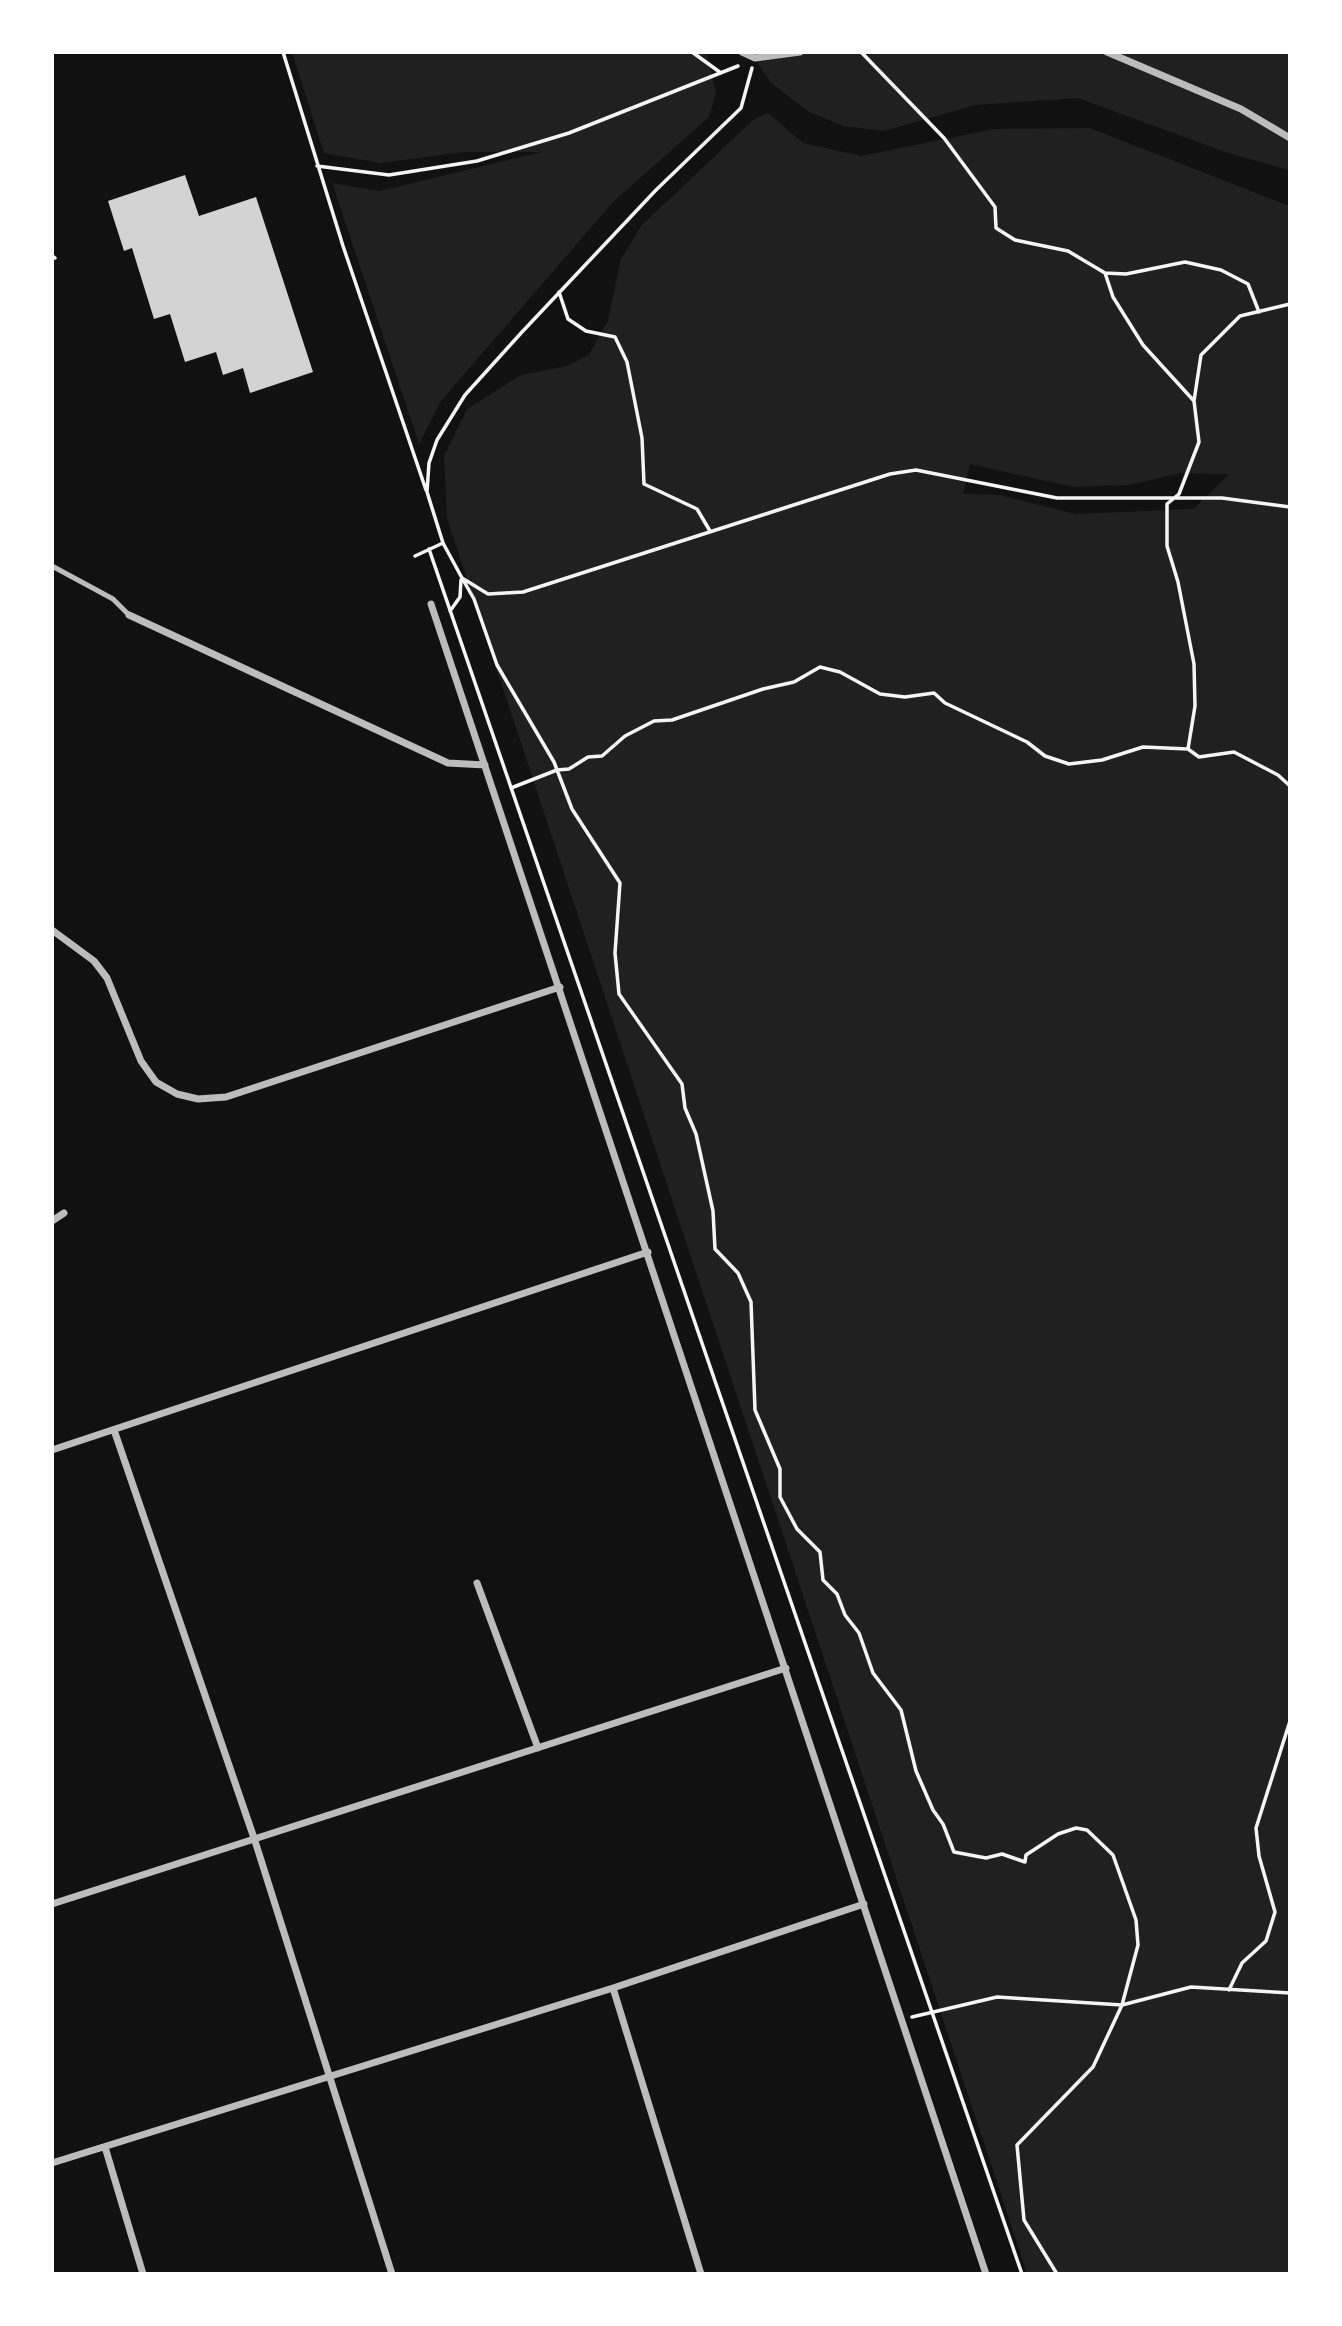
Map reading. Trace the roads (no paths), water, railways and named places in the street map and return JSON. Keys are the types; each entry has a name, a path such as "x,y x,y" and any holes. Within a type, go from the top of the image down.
{"street":[{"path":"742,52 755,58 800,52"},
{"path":"1107,52 1241,109 1290,138"},
{"path":"431,604 904,2019 986,2273"},
{"path":"129,615 448,764 485,765"},
{"path":"52,930 94,961 107,978 141,1061 156,1082 177,1094 198,1099 226,1097 560,987"},
{"path":"52,1220 64,1213"},
{"path":"52,1450 648,1252"},
{"path":"114,1430 255,1841 392,2273"},
{"path":"477,1583 538,1748"},
{"path":"52,1904 255,1841 786,1668"},
{"path":"52,2163 613,1988 864,1904"},
{"path":"613,1988 701,2273"},
{"path":"105,2147 143,2273"}],"lane":[{"path":"52,566 113,599 129,615"}]}
